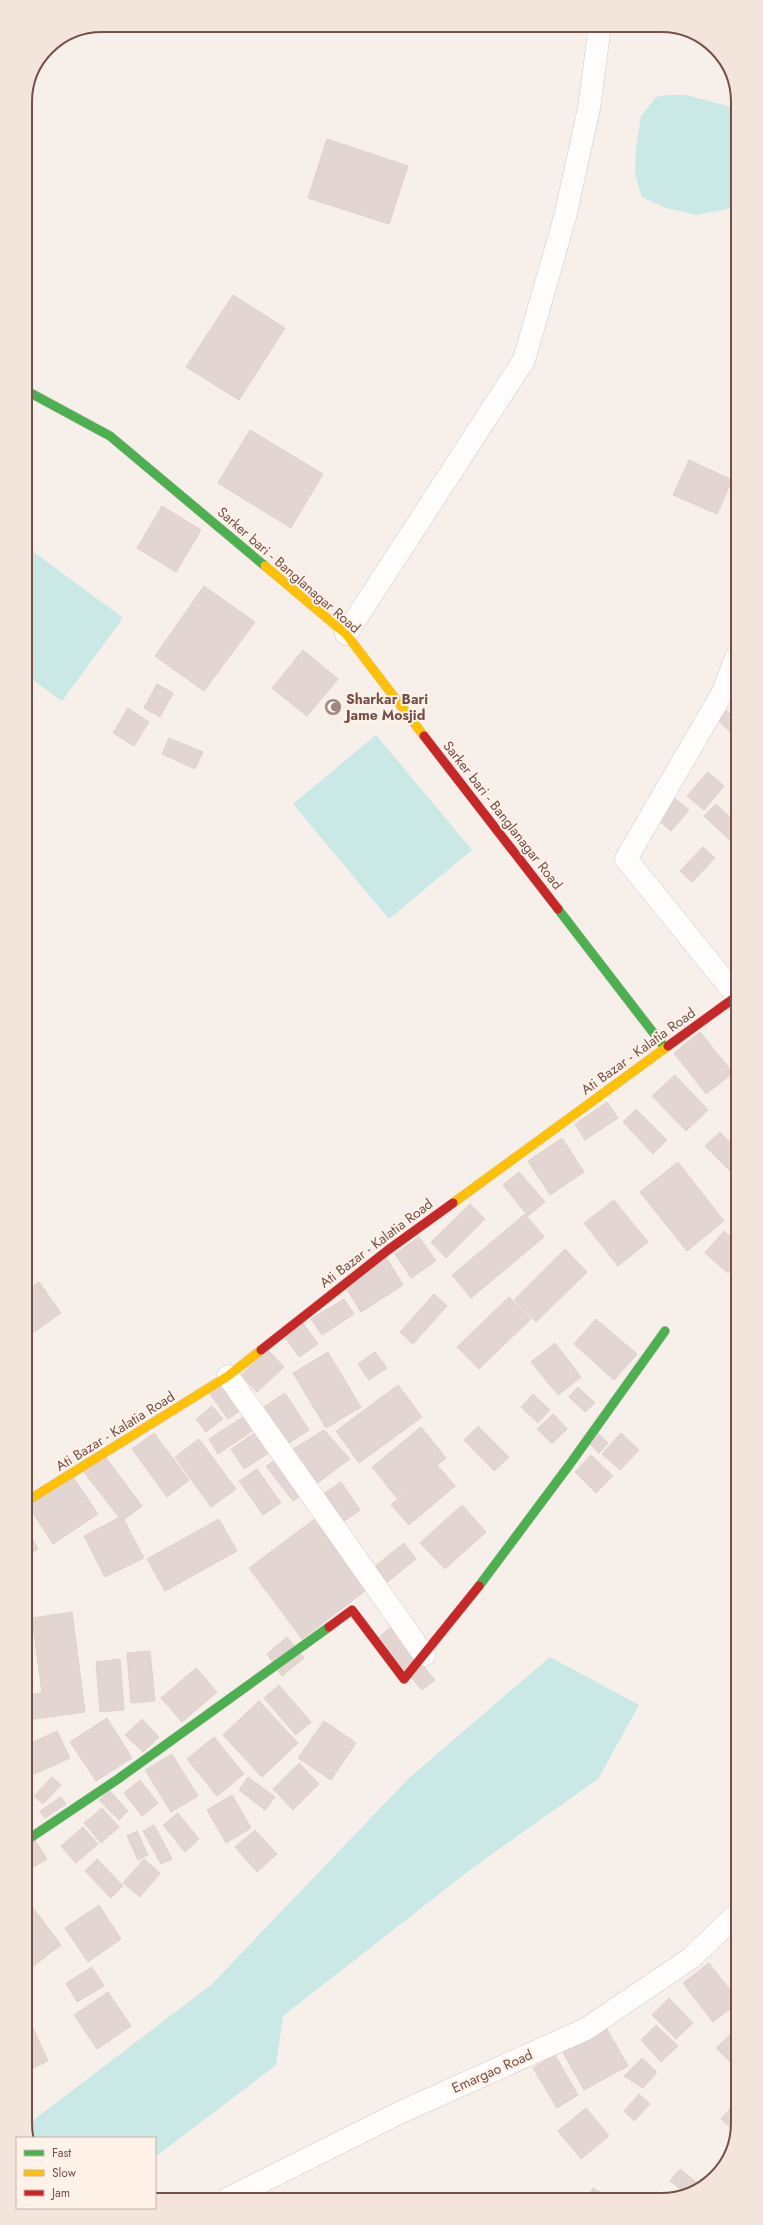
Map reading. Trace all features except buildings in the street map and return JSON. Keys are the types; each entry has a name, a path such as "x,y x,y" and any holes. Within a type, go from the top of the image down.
{"street":[{"path":"346,634 524,360 565,217 589,108 599,32"},
{"name":"Sarker bari - Banglanagar Road","path":"32,393 110,436 346,634 665,1048"},
{"path":"731,670 723,692 626,859 731,989"},
{"name":"Ati Bazar - Kalatia Road","path":"32,1499 228,1376 388,1250 731,1000"},
{"path":"32,1837 118,1779 352,1610 404,1679 472,1597 587,1442 665,1331"},
{"path":"228,1376 424,1655"},
{"name":"Emargao Road","path":"243,2193 400,2113 586,2029 691,1958 731,1920"}],"water":[{"path":"686,95 731,107 731,208 697,215 666,208 642,197 635,174 636,148 641,116 656,97"},
{"path":"32,551 123,618 62,701 32,679"},
{"path":"376,735 472,850 389,919 293,804"},
{"path":"550,1657 639,1705 598,1779 475,1866 283,2016 276,2065 156,2156 156,2137 34,2137 32,2121 211,1985 409,1778"}],"traffic: fast":[{"path":"32,394 110,436 265,566"},
{"path":"558,909 665,1048"},
{"path":"479,1586 570,1464 665,1331"},
{"path":"32,1837 118,1779 329,1627"}],"traffic: slow":[{"path":"265,566 346,634 424,736"},
{"path":"453,1203 668,1046"},
{"path":"32,1498 228,1376 261,1350"}],"traffic: jam":[{"path":"424,736 558,909"},
{"path":"668,1046 731,1000"},
{"path":"261,1350 388,1250 453,1203"},
{"path":"329,1627 352,1610 404,1679 479,1586"}],"place":[{"name":"Sharkar Bari Jame Mosjid","path":"333,707"}]}
